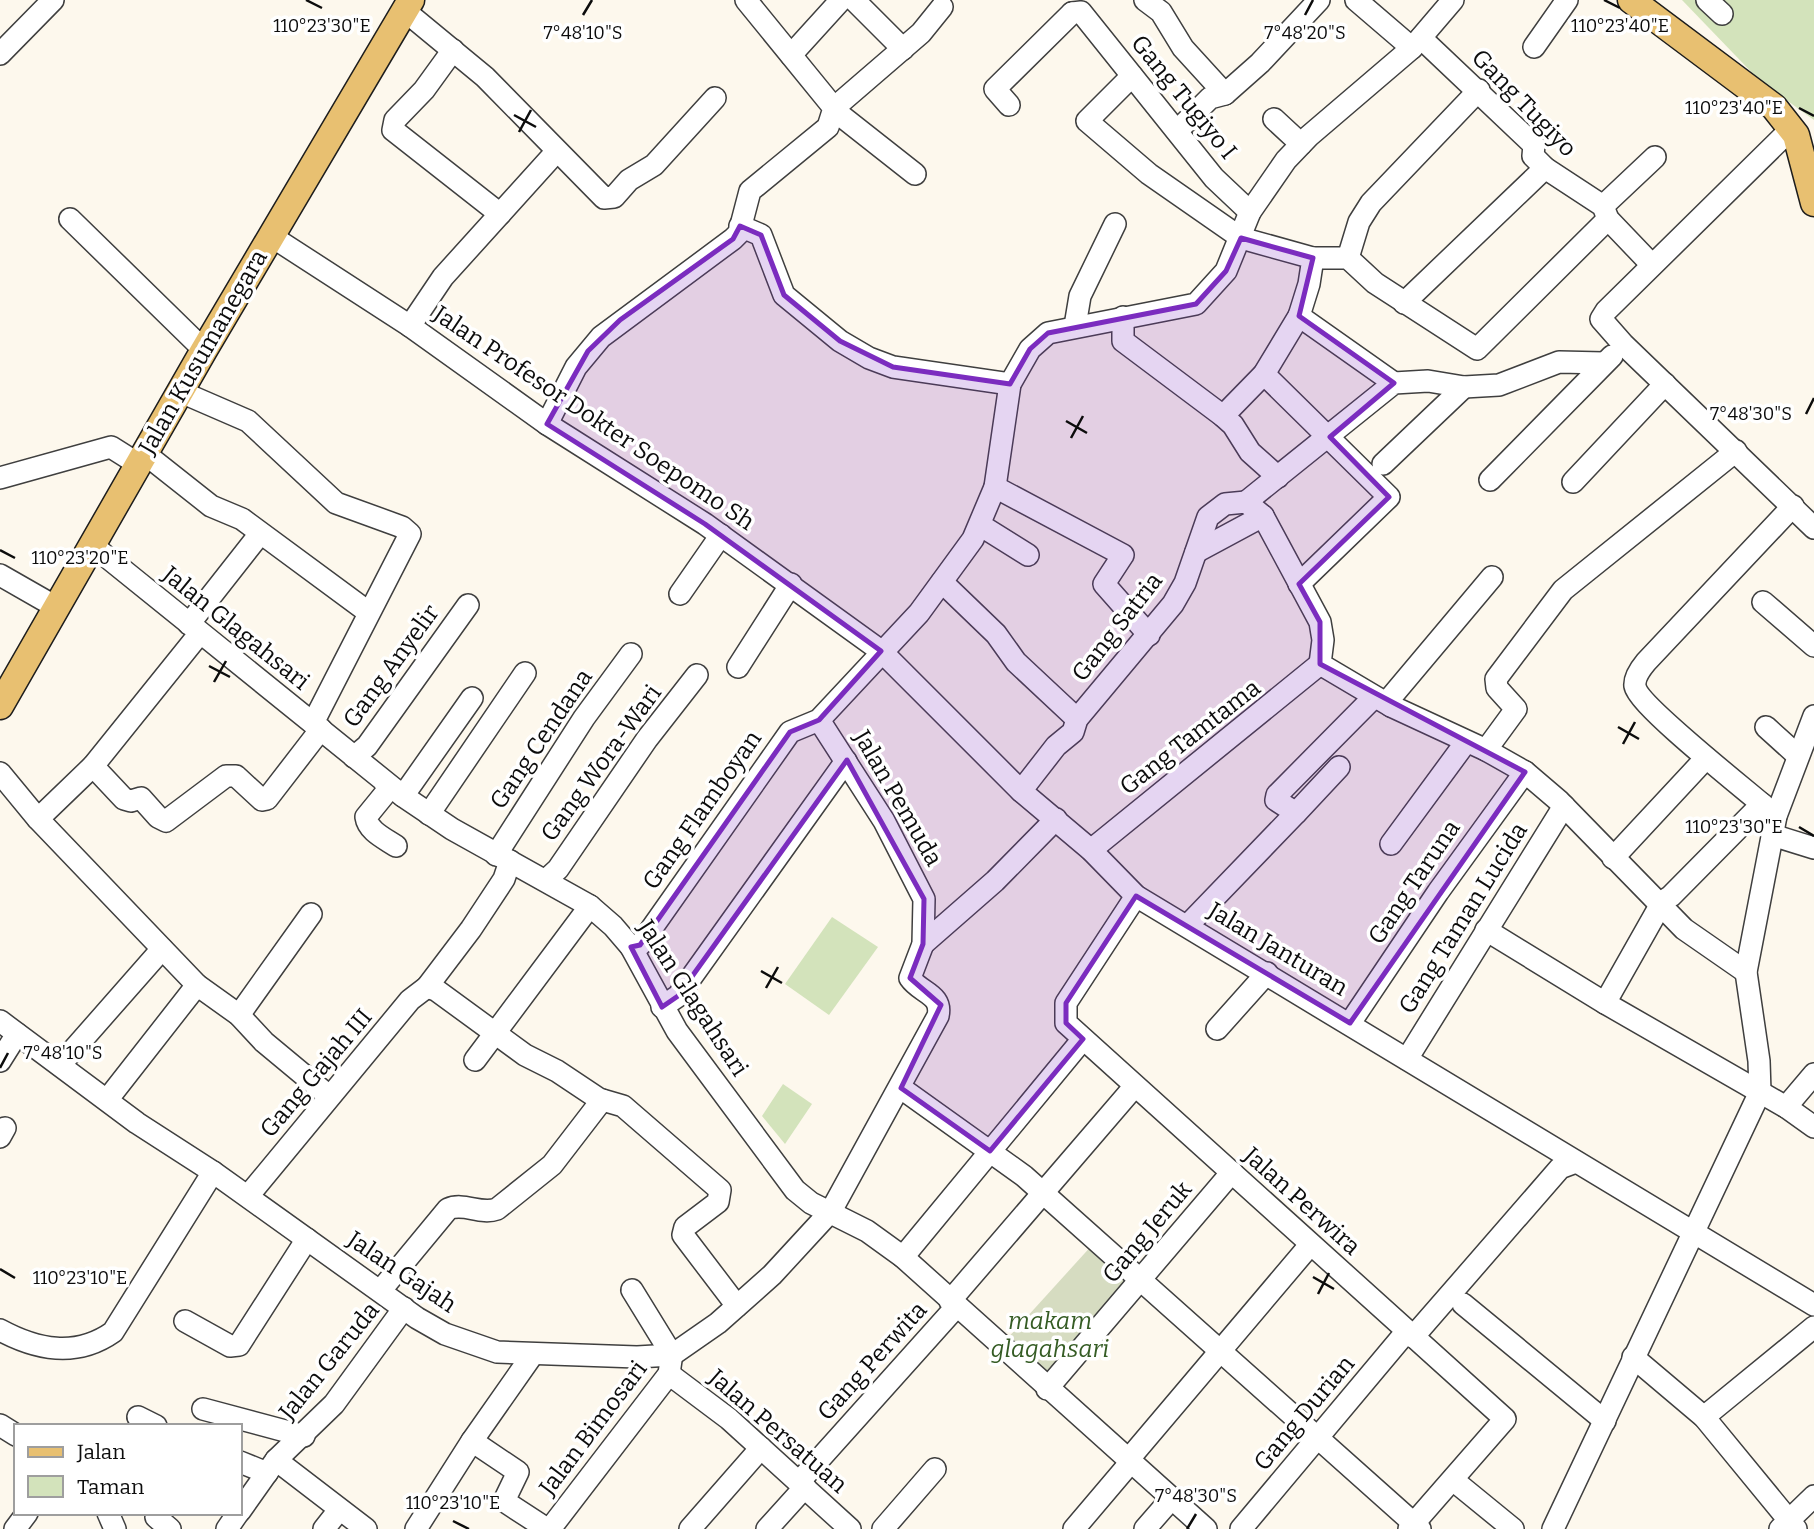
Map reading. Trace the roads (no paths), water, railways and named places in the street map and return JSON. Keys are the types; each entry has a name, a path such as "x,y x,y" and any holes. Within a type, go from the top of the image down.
{"main road":[{"path":"1631,0 1774,107 1800,136 1814,203"},
{"name":"Jalan Kusumanegara","path":"0,706 204,350 408,5"}],"street":[{"path":"0,54 53,0"},
{"path":"746,0 835,110 915,174"},
{"path":"790,55 841,0"},
{"path":"854,0 904,49"},
{"path":"1146,0 1161,12 1184,48 1226,94"},
{"path":"1177,131 1210,98 1226,94 1319,0"},
{"name":"Gang Tugiyo","path":"1356,0 1479,90 1534,145 1533,156 1545,168 1605,212 1652,265"},
{"path":"1534,47 1567,0"},
{"path":"740,226 761,235 784,295 840,341 893,367 1010,384 1021,362 1039,339 1075,326 1188,308 1196,304 1226,271 1250,212 1274,176 1301,144 1417,43 1447,2"},
{"path":"408,5 453,50 485,77 604,198 609,199 629,180 654,165 716,98"},
{"path":"1009,106 995,89 1076,6"},
{"name":"Gang Tugiyo I","path":"1076,6 1214,178 1250,212"},
{"path":"547,424 576,368 601,337 733,239 740,226 750,191 828,127 835,110 904,49 942,8"},
{"path":"453,50 424,90 395,120 393,130 500,214"},
{"path":"1132,76 1087,121 1149,174 1241,238 1313,257 1348,258 1404,303 1480,348 1655,157"},
{"path":"1348,258 1359,222 1371,203 1479,90"},
{"path":"1274,119 1301,144"},
{"path":"1800,136 1652,265 1601,319 1623,344 1814,528"},
{"path":"410,326 443,277 556,152"},
{"path":"1404,303 1545,168"},
{"path":"71,219 204,350"},
{"path":"1075,326 1080,296 1115,224"},
{"name":"Jalan Profesor Dokter Soepomo Sh","path":"271,236 410,326 547,424 721,535 881,651"},
{"path":"1223,416 1264,374 1299,316 1310,284 1313,257"},
{"path":"1299,316 1394,383"},
{"path":"1123,317 1123,341 1223,416 1233,425 1250,452 1278,477"},
{"path":"1490,480 1623,344"},
{"path":"1604,363 1559,362 1499,384 1464,387 1428,381 1394,383 1246,502 1263,516 1320,622 1323,640 1320,664 1383,702 1486,750 1525,772 1564,806 1684,929 1746,972"},
{"path":"1264,374 1389,497 1299,584"},
{"name":"Gang Flamboyan","path":"631,947 640,945 790,732 819,720 919,613 973,540 995,486 1010,384"},
{"path":"1573,482 1665,384"},
{"path":"1383,464 1464,387"},
{"path":"93,766 124,799 131,801 141,798 158,817 166,821 226,776 236,776 262,800 267,799 317,726 368,611 409,539 410,534 402,527 336,503 248,421 181,392"},
{"path":"0,478 111,447 141,459 211,506 233,513 368,611"},
{"path":"1486,750 1516,711 1515,705 1497,688 1496,679 1556,597 1736,451"},
{"path":"995,486 1122,555 1104,584 1149,635"},
{"name":"Gang Satria","path":"1021,791 1056,746 1073,732 1077,719 1149,635 1185,583 1205,525 1214,510 1225,504 1246,502"},
{"path":"1793,506 1646,662 1636,679 1635,689 1770,818 1814,848"},
{"path":"1196,552 1263,516"},
{"path":"980,525 1028,555"},
{"path":"38,819 93,766 194,629 259,534"},
{"path":"680,594 721,535"},
{"name":"Jalan Glagahsari","path":"92,545 402,796 503,858 590,906 613,926 631,947 662,1007 795,1190 811,1203 867,1230 903,1257 1047,1390 1206,1529"},
{"path":"0,575 56,607"},
{"path":"1296,813 1276,800 1277,795 1392,696 1492,578"},
{"path":"942,582 996,634 1016,662 1077,719"},
{"path":"738,667 791,584"},
{"path":"1763,602 1814,646"},
{"name":"Gang Anyelir","path":"354,757 367,746 468,605"},
{"name":"Jalan Janturan","path":"881,651 1021,791 1091,850 1136,896 1350,1023 1693,1233"},
{"name":"Gang Cendana","path":"427,987 499,888 503,858 584,719 631,654"},
{"name":"Gang Tamtama","path":"1091,850 1320,664"},
{"path":"429,814 525,673"},
{"name":"Gang Wora-Wari","path":"546,880 558,869 647,739 697,675"},
{"path":"402,796 472,698"},
{"path":"1553,1529 1760,1092 1759,1061 1746,972 1770,818 1814,716"},
{"name":"Jalan Pemuda","path":"819,720 916,879 924,899 923,944 910,978 935,998 940,1009 901,1088"},
{"path":"1766,727 1798,757"},
{"path":"1391,844 1466,742"},
{"path":"1613,858 1706,758"},
{"path":"662,1007 678,996 846,761"},
{"path":"1188,925 1339,767"},
{"name":"Gang Taruna","path":"1350,1023 1437,892 1525,772"},
{"path":"0,774 38,819 197,985 239,1015 264,1042 329,1096"},
{"path":"386,783 388,790 366,817 366,821 369,827 396,846"},
{"name":"Gang Taman Lucida","path":"1407,1059 1564,806"},
{"path":"1605,1003 1660,903 1770,818"},
{"path":"923,944 995,881 1056,819"},
{"name":"Jalan Perwira","path":"1136,896 1066,1003 1066,1023 1505,1419 1414,1527"},
{"path":"475,1060 590,906"},
{"path":"239,1015 312,914"},
{"path":"1486,930 1605,1003 1786,1107 1814,1127"},
{"path":"60,1065 162,949"},
{"path":"1217,1029 1267,973"},
{"path":"107,1100 197,985"},
{"path":"427,987 436,989 525,1055 557,1071 602,1100 626,1108 721,1191 718,1202 685,1227 683,1235 737,1306"},
{"name":"Gang Gajah III","path":"248,1196 416,993 427,987"},
{"path":"0,1061 8,1027"},
{"name":"Jalan Gajah","path":"8,1027 136,1123 214,1172 307,1240 445,1334 497,1352 637,1357 671,1364"},
{"path":"903,1257 1083,1039"},
{"path":"1786,1107 1814,1074"},
{"name":"Gang Perwita","path":"767,1529 1134,1087"},
{"path":"632,1290 671,1364 772,1275 831,1211 901,1088 990,1150 1044,1194 1223,1351 1414,1527"},
{"path":"381,1290 448,1209 455,1206 487,1213 497,1209 552,1165 602,1100"},
{"name":"Gang Durian","path":"1241,1529 1318,1437 1560,1168 1576,1162"},
{"path":"0,1330 23,1343 49,1349 101,1339 113,1332 214,1172"},
{"name":"Gang Jeruk","path":"1047,1390 1232,1172"},
{"path":"1693,1233 1812,1300"},
{"path":"185,1321 230,1346 239,1345 307,1240"},
{"path":"1074,1529 1310,1245"},
{"path":"1463,1304 1605,1421"},
{"name":"Jalan Garuda","path":"242,1508 271,1466 334,1404 404,1308"},
{"path":"1704,1417 1814,1327"},
{"path":"416,1529 472,1441 533,1354"},
{"path":"1633,1357 1704,1417 1788,1526 1814,1496"},
{"name":"Jalan Persatuan","path":"671,1364 850,1529"},
{"name":"Jalan Bimosari","path":"548,1529 671,1364"},
{"path":"203,1409 304,1436"},
{"path":"472,1441 518,1472 504,1501 548,1529"},
{"path":"699,1526 761,1448"},
{"path":"242,1462 271,1466 366,1529"},
{"path":"883,1529 935,1469"},
{"path":"1453,1480 1513,1529"},
{"path":"1145,1529 1172,1498"},
{"path":"324,1529 339,1510"}],"park label":[{"name":"makam glagahsari","path":"1050,1335"}]}
